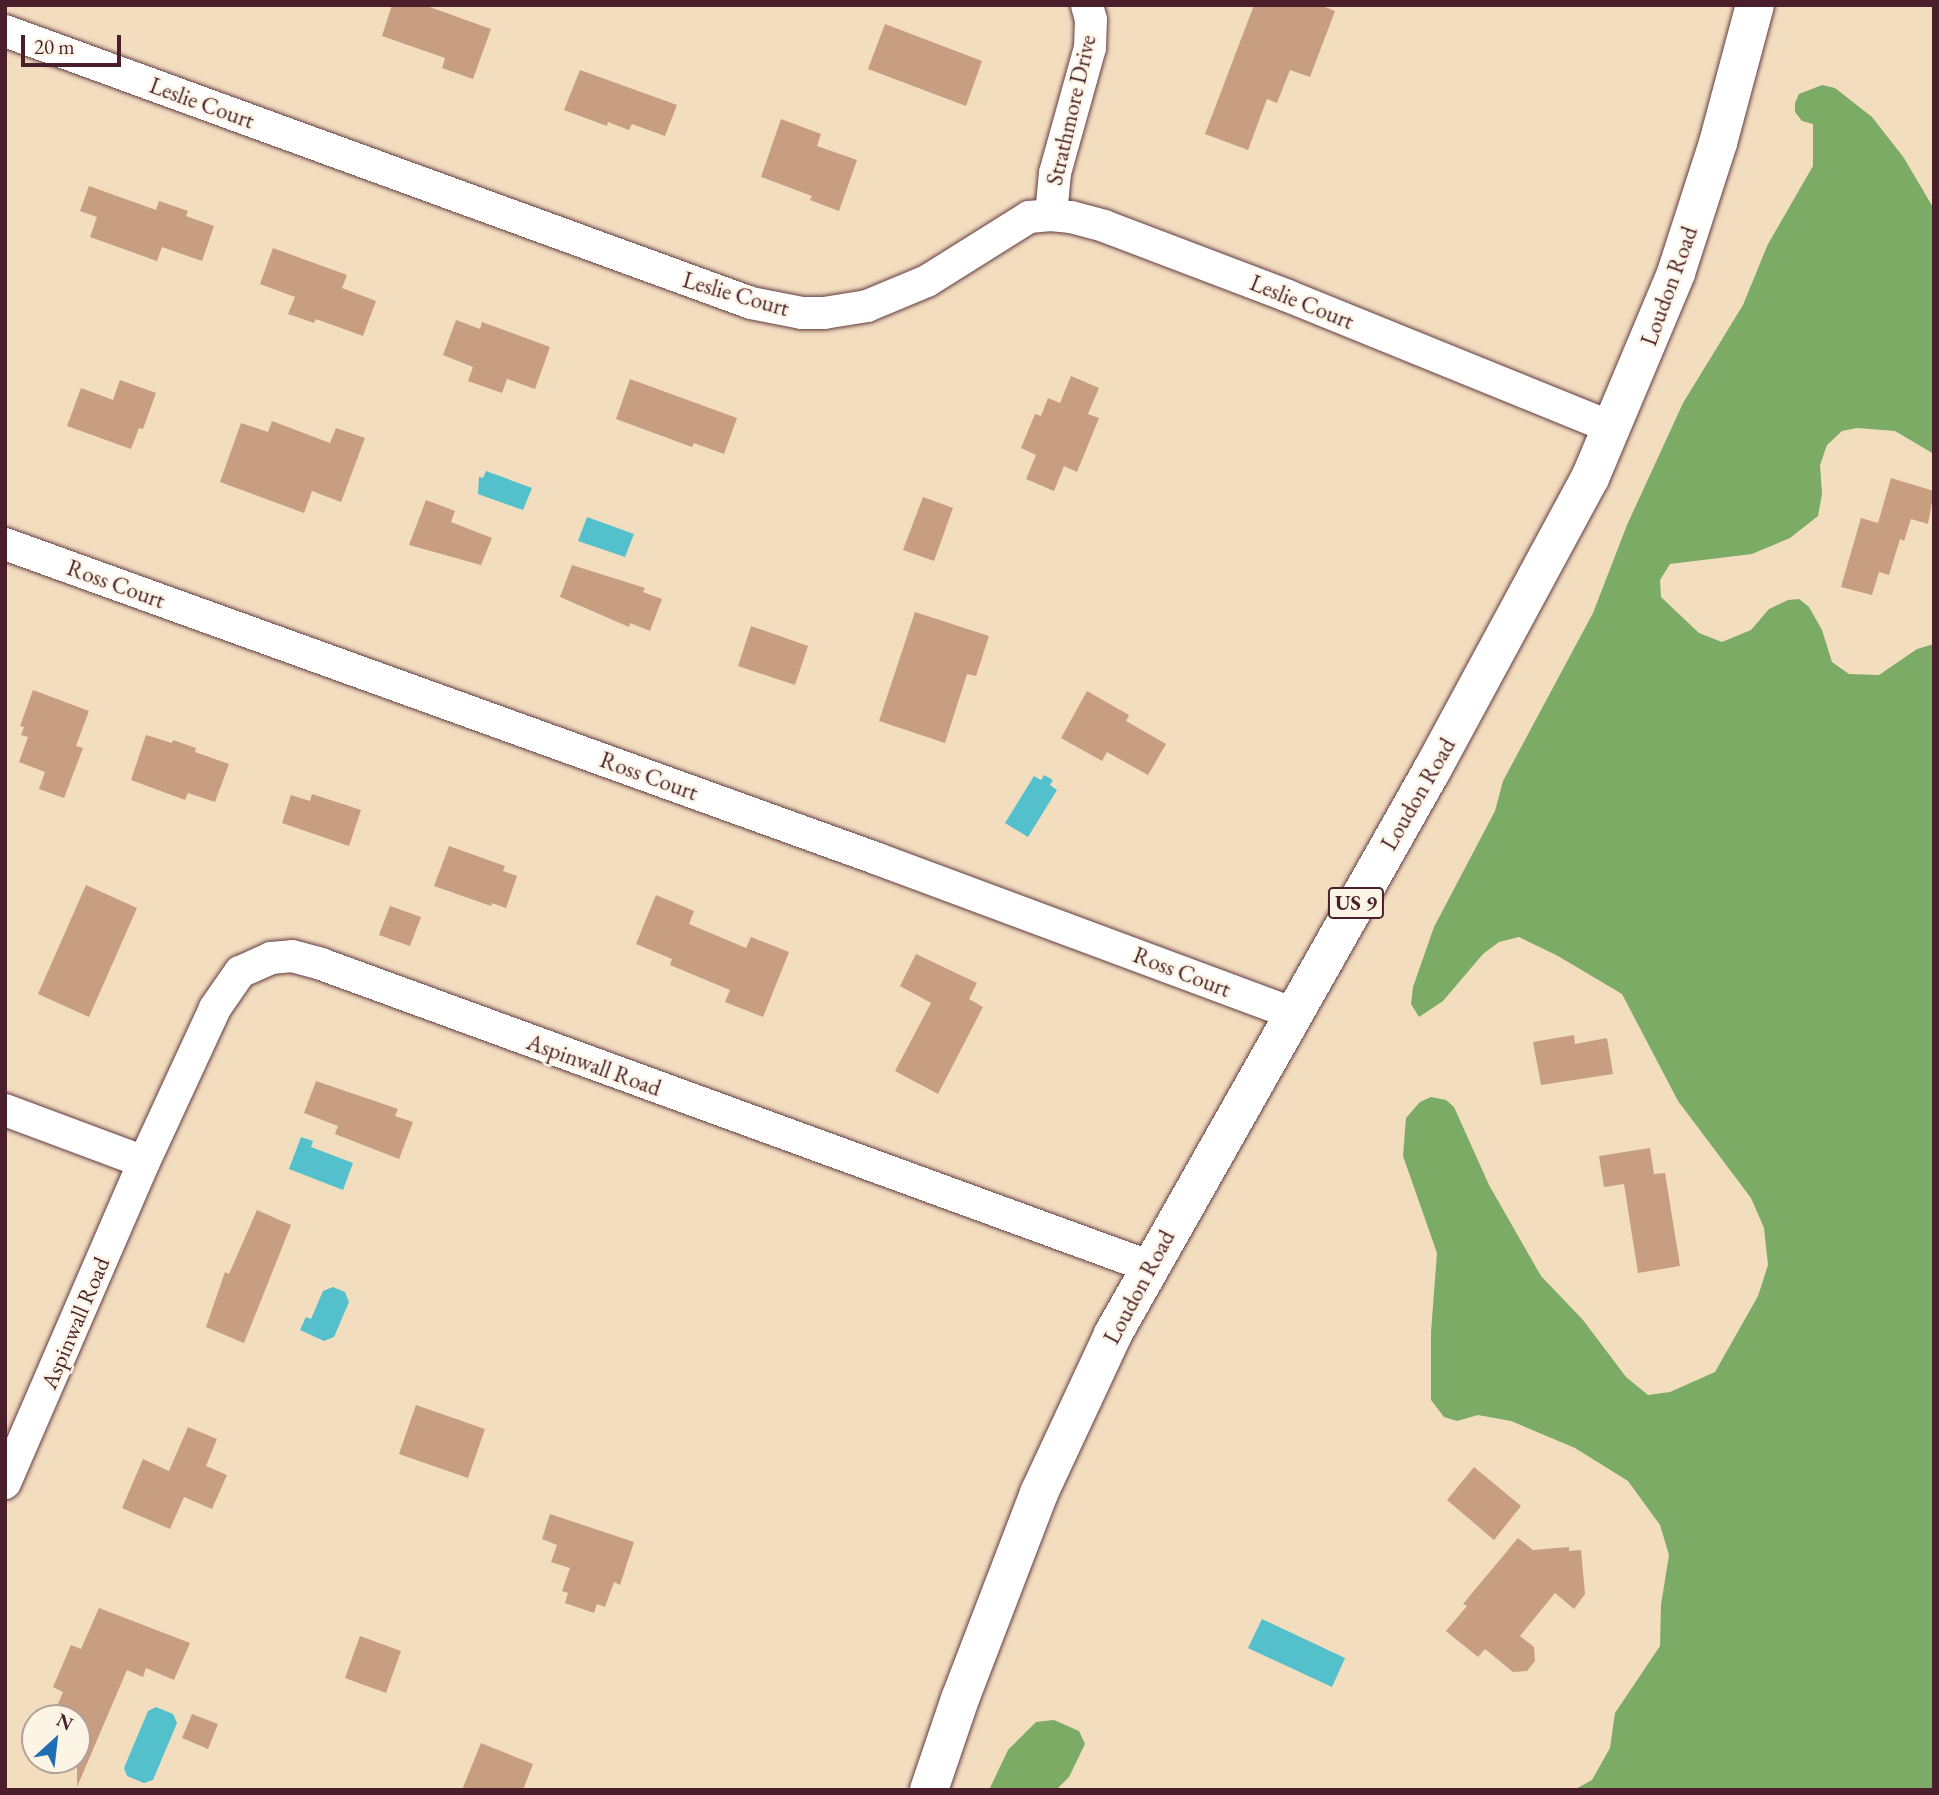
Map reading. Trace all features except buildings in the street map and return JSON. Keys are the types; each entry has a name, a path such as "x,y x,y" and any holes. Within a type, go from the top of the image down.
{"main road":[{"name":"Loudon Road","path":"929,1790 964,1688 1039,1493 1086,1389 1148,1266 1427,780 1559,540 1613,428 1656,325 1699,206 1755,5"}],"street":[{"name":"Strathmore Drive","path":"1051,215 1055,173 1090,48 1091,20 1087,5"},
{"name":"Leslie Court","path":"5,32 729,296 778,309 824,313 867,306 926,281 1029,217 1051,215 1104,226 1288,296 1613,428"},
{"name":"Ross Court","path":"5,544 852,849 1292,1013"},
{"name":"Aspinwall Road","path":"5,1483 144,1162 215,1008 235,977 254,963 292,956 321,964 1148,1266"},
{"path":"5,1110 144,1162"}],"green space":[{"path":"1822,85 1835,88 1872,117 1904,158 1934,209 1934,454 1895,431 1857,428 1842,431 1827,445 1820,465 1822,494 1818,516 1790,538 1752,554 1670,564 1660,580 1661,597 1699,633 1722,642 1751,630 1769,609 1788,600 1799,599 1809,607 1822,630 1832,662 1849,674 1879,675 1917,649 1934,644 1934,1790 1574,1790 1592,1780 1610,1748 1615,1713 1660,1646 1661,1605 1669,1555 1660,1525 1628,1481 1575,1448 1511,1421 1478,1415 1457,1421 1444,1417 1431,1400 1431,1332 1437,1253 1403,1156 1406,1118 1420,1102 1431,1097 1446,1100 1454,1107 1489,1185 1541,1276 1583,1320 1626,1377 1648,1395 1670,1392 1715,1372 1758,1296 1768,1265 1764,1228 1751,1198 1678,1101 1622,994 1558,956 1519,937 1499,942 1483,954 1443,1001 1419,1017 1411,1004 1413,987 1434,927 1495,811 1503,781 1593,613 1627,525 1683,403 1743,305 1768,244 1813,166 1813,124 1802,121 1795,112 1795,103 1799,94"},
{"path":"1054,1720 1079,1731 1085,1744 1069,1777 1056,1790 989,1790 1008,1750 1036,1722"}],"water":[{"path":"486,471 532,488 523,510 478,494 479,477 483,478"},
{"path":"587,517 634,534 625,557 578,541"},
{"path":"1044,775 1053,780 1050,785 1057,790 1028,837 1005,823 1034,776 1041,780"},
{"path":"301,1137 313,1141 311,1147 353,1163 343,1190 289,1169"},
{"path":"333,1287 345,1292 349,1302 334,1337 324,1341 300,1330 306,1317 311,1319 323,1291"},
{"path":"1262,1619 1345,1658 1332,1687 1248,1648"},
{"path":"156,1707 173,1714 177,1723 153,1780 144,1783 127,1776 124,1768 148,1711"}]}
